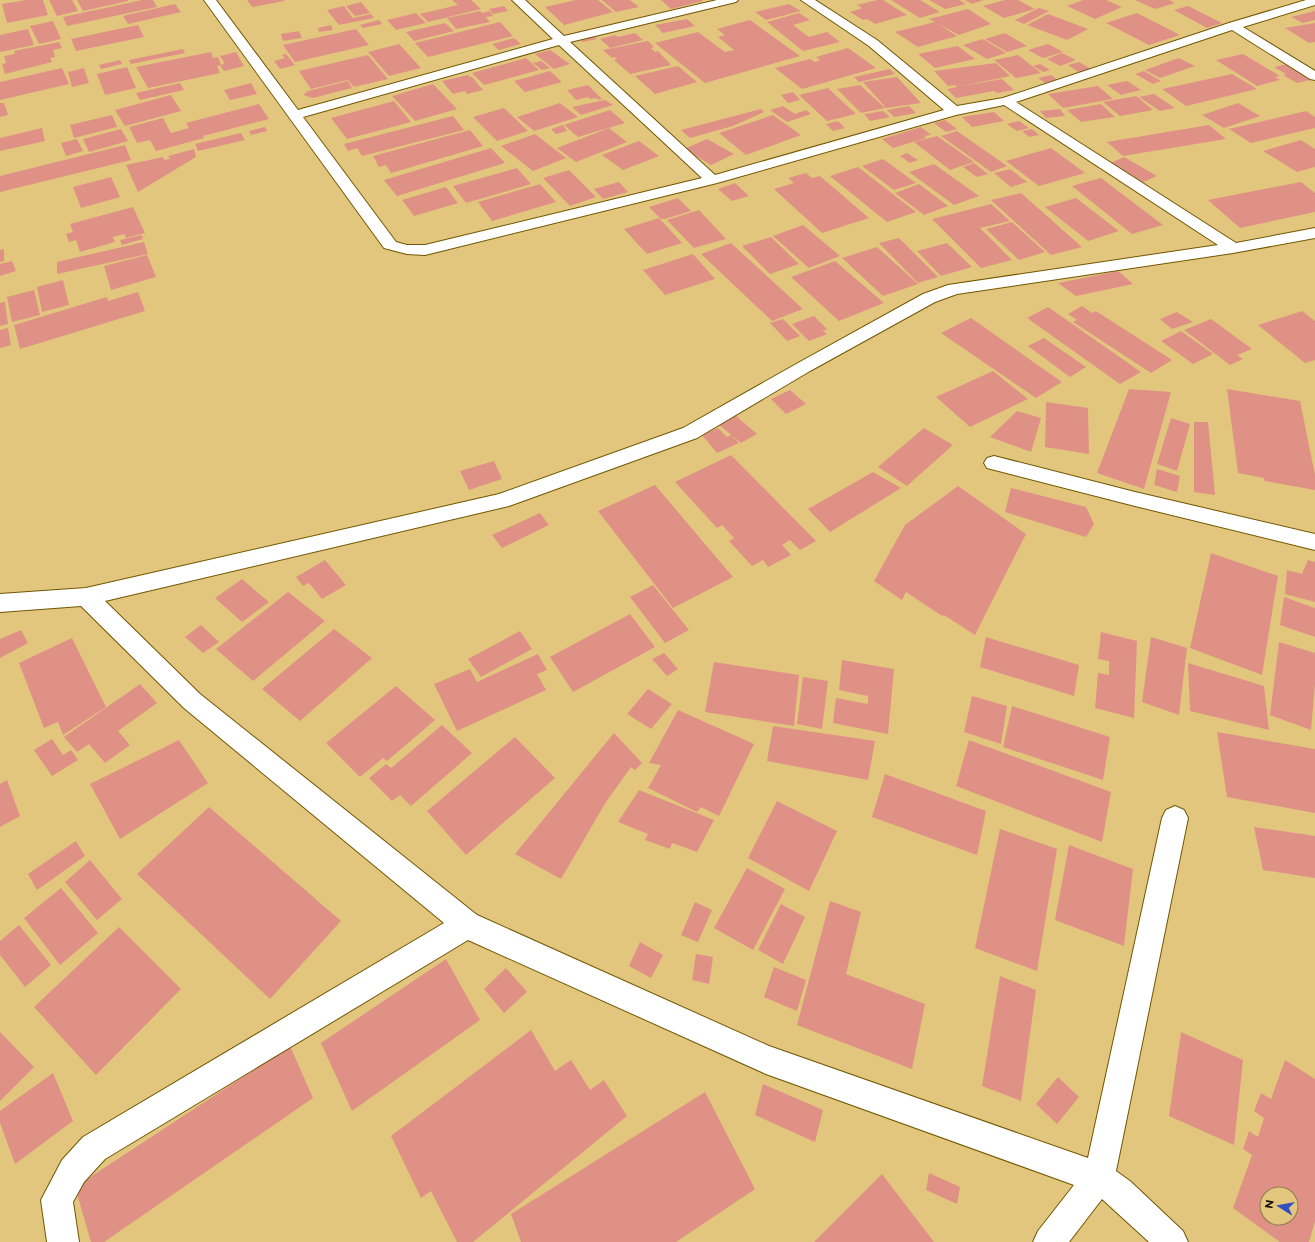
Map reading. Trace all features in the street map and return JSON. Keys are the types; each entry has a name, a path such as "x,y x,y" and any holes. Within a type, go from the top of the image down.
{"street":[{"path":"210,0 390,245 398,249 410,251 425,250 712,180 954,111 1006,101 1233,26 1315,1"},
{"path":"518,0 712,180"},
{"path":"294,115 562,40 732,0"},
{"path":"807,0 873,43 954,111"},
{"path":"1233,26 1315,76"},
{"path":"1006,101 1233,248"},
{"path":"0,603 86,596 502,501 690,433 804,367 929,298 954,289 1233,248 1315,233"},
{"path":"994,463 1135,499 1315,542"},
{"path":"86,596 192,701 467,926 766,1059 1099,1178 1119,1192 1172,1242"},
{"path":"1049,1242 1099,1178 1175,818"},
{"path":"63,1242 57,1200 74,1171 94,1148 467,926"}],"building":[{"path":"26,0 43,0 48,15 7,23 2,4"},
{"path":"49,0 72,0 78,11 57,16"},
{"path":"77,0 128,0 128,1 83,11"},
{"path":"142,0 153,0 157,7 67,26 63,17"},
{"path":"247,0 284,0 284,1 252,7"},
{"path":"452,0 471,0 481,9 428,22 420,14 458,5"},
{"path":"576,0 598,0 613,12 564,25 545,7"},
{"path":"602,0 630,0 639,7 616,12"},
{"path":"661,0 702,0 703,1 671,9"},
{"path":"883,0 907,15 875,24 867,19 863,20 850,12 862,8 857,5"},
{"path":"891,0 920,0 940,12 920,18"},
{"path":"929,0 959,0 966,4 945,9"},
{"path":"965,0 984,0 972,4"},
{"path":"1005,0 1018,0 1035,9 1004,18 983,6"},
{"path":"1083,0 1106,0 1122,7 1095,19 1067,6"},
{"path":"1135,0 1169,0 1175,3 1155,9"},
{"path":"361,2 370,13 355,16 346,6"},
{"path":"175,4 181,12 128,24 123,16"},
{"path":"789,4 801,11 766,20 755,12"},
{"path":"344,6 353,18 371,14 374,18 339,25 327,10"},
{"path":"504,6 508,11 493,14 489,9"},
{"path":"1188,6 1222,23 1207,28 1174,10"},
{"path":"1039,8 1049,11 1024,24 1015,20"},
{"path":"968,9 991,24 959,35 937,23 957,36 918,47 895,32 935,22 929,19"},
{"path":"480,11 482,13 489,11 493,16 486,17 490,22 456,29 447,18"},
{"path":"1315,11 1315,20 1303,23 1291,17"},
{"path":"416,13 426,23 396,30 387,20"},
{"path":"799,13 810,20 793,25 809,37 827,32 840,42 803,51 767,22"},
{"path":"1137,13 1180,35 1149,45 1106,23"},
{"path":"1048,14 1088,29 1067,40 1027,25"},
{"path":"687,19 695,26 663,33 655,25"},
{"path":"379,20 382,24 363,28 360,25"},
{"path":"750,20 800,56 705,83 655,43 698,32 725,52 734,50 718,37 725,35 717,29"},
{"path":"53,21 61,39 39,44 30,26"},
{"path":"500,22 513,36 428,57 415,43"},
{"path":"445,23 454,31 414,41 406,32"},
{"path":"1315,23 1315,42 1309,43 1285,28"},
{"path":"138,25 144,37 76,51 71,39"},
{"path":"331,25 333,30 319,32 318,28"},
{"path":"28,29 34,45 0,52 0,35"},
{"path":"356,29 369,45 295,62 283,45"},
{"path":"299,31 302,38 283,41 281,34"},
{"path":"635,33 643,40 610,48 600,39 615,35 618,37"},
{"path":"1005,33 1027,46 1007,52 985,39"},
{"path":"592,35 597,39 583,42 578,38"},
{"path":"514,38 521,44 499,50 492,44"},
{"path":"983,39 1006,53 987,59 963,45"},
{"path":"648,41 654,47 651,48 655,52 658,51 671,65 630,74 614,60 617,59 614,57 612,58 603,50"},
{"path":"59,42 62,48 53,50 55,57 50,58 52,62 5,74 2,64 6,63 4,56 15,54 14,51"},
{"path":"399,44 421,68 389,76 368,52"},
{"path":"1048,44 1063,52 1043,58 1028,50"},
{"path":"958,46 975,59 935,68 918,54"},
{"path":"848,48 876,68 802,89 775,68 810,59 815,62 820,60 816,57"},
{"path":"183,49 185,53 131,64 129,60"},
{"path":"550,50 570,64 554,69 535,54"},
{"path":"211,52 213,58 218,57 221,65 217,66 220,73 148,88 136,67"},
{"path":"236,52 244,66 224,71 220,65 225,64 220,56"},
{"path":"1062,53 1076,60 1060,66 1047,59"},
{"path":"286,54 295,65 280,69 274,61 285,58 282,55"},
{"path":"1243,54 1280,76 1275,77 1280,80 1257,86 1216,60"},
{"path":"368,55 388,79 354,87 348,80 311,89 299,71"},
{"path":"1018,55 1041,73 1016,78 994,60"},
{"path":"526,58 539,70 484,85 472,73"},
{"path":"1179,58 1195,66 1160,78 1145,70"},
{"path":"120,60 122,64 101,69 99,65"},
{"path":"541,61 550,68 542,70 533,63"},
{"path":"1079,62 1091,69 1080,73 1068,65"},
{"path":"996,63 1010,76 958,87 1002,79 1014,90 997,93 994,91 956,98 947,89 957,87 955,85 948,86 934,71"},
{"path":"1040,64 1050,70 1043,72 1033,66"},
{"path":"1288,64 1314,79 1297,83 1283,75 1286,74 1274,67"},
{"path":"678,66 697,82 655,94 635,76"},
{"path":"127,67 136,88 105,95 97,74"},
{"path":"62,68 69,84 0,100 0,82"},
{"path":"84,68 89,83 72,87 68,72"},
{"path":"890,69 895,74 859,82 854,77"},
{"path":"550,71 562,82 525,92 514,81"},
{"path":"1144,71 1161,81 1153,84 1135,74"},
{"path":"1232,74 1257,89 1186,106 1162,89"},
{"path":"468,75 472,77 483,90 467,94 465,91 453,94 442,81"},
{"path":"1051,75 1058,80 1045,83 1038,78"},
{"path":"897,77 921,103 886,108 863,82"},
{"path":"348,81 352,88 313,98 303,95 308,91"},
{"path":"1127,81 1141,90 1121,95 1107,85"},
{"path":"180,83 184,90 140,100 136,93"},
{"path":"251,83 257,94 230,100 224,90"},
{"path":"433,84 457,109 415,121 392,96"},
{"path":"588,85 602,99 590,99 588,97 576,100 567,90"},
{"path":"860,85 885,108 861,113 837,89"},
{"path":"1098,86 1113,99 1063,108 1048,94"},
{"path":"828,88 856,114 827,121 799,95"},
{"path":"793,92 800,100 788,103 781,95"},
{"path":"1154,94 1175,108 1160,111 1139,97"},
{"path":"171,95 181,111 125,126 115,110"},
{"path":"1136,96 1153,110 1120,116 1103,102"},
{"path":"605,100 613,105 581,115 572,107"},
{"path":"394,101 411,122 347,139 331,118"},
{"path":"0,103 4,103 8,115 0,117"},
{"path":"560,103 578,117 534,131 517,117"},
{"path":"1238,103 1260,116 1224,128 1202,115"},
{"path":"259,104 269,119 203,136 204,138 156,151 150,140 137,143 129,127 163,118 171,133 189,128 186,123"},
{"path":"1101,104 1115,117 1081,122 1067,110"},
{"path":"783,106 795,114 806,110 811,114 787,122 770,110"},
{"path":"909,106 916,113 894,117 887,110"},
{"path":"504,108 528,131 497,141 473,117"},
{"path":"761,109 764,112 733,126 690,138 681,130"},
{"path":"1060,109 1065,116 1046,118 1040,111"},
{"path":"610,110 625,123 578,137 564,125"},
{"path":"883,111 890,117 870,121 864,114"},
{"path":"1306,111 1315,117 1315,128 1251,143 1229,129"},
{"path":"994,112 1004,121 972,127 962,117"},
{"path":"112,115 117,127 74,138 70,125"},
{"path":"773,115 801,135 746,155 719,133"},
{"path":"453,116 464,130 362,156 357,148 348,151 344,144"},
{"path":"945,120 957,129 946,132 934,123"},
{"path":"838,121 845,128 833,131 826,124"},
{"path":"1019,121 1029,128 1017,131 1007,124"},
{"path":"563,125 567,131 556,134 551,129"},
{"path":"1209,125 1226,139 1123,156 1107,142"},
{"path":"265,127 267,131 251,135 249,131"},
{"path":"921,127 931,135 924,136 926,138 893,148 882,139"},
{"path":"42,128 45,141 0,151 0,138"},
{"path":"609,128 627,142 576,162 557,148"},
{"path":"121,129 128,141 89,152 83,139"},
{"path":"1032,129 1039,135 1029,137 1022,131"},
{"path":"470,130 483,146 391,173 386,165 379,167 373,156"},
{"path":"957,131 1007,166 991,172 941,136"},
{"path":"241,133 245,140 198,151 195,144"},
{"path":"535,134 566,158 533,171 501,146"},
{"path":"937,136 974,162 950,170 914,142"},
{"path":"77,139 83,151 66,156 61,143"},
{"path":"707,139 734,154 711,165 684,149"},
{"path":"1301,140 1315,149 1315,167 1297,172 1263,151"},
{"path":"639,141 659,156 623,170 602,155"},
{"path":"125,145 131,160 0,192 0,176"},
{"path":"491,148 505,163 397,196 384,180"},
{"path":"1051,148 1085,173 1039,186 1006,161"},
{"path":"194,149 196,157 138,192 126,165 163,157 164,160 170,159 168,156"},
{"path":"907,153 918,160 910,163 900,156"},
{"path":"1124,157 1157,176 1141,183 1108,164"},
{"path":"883,159 916,183 894,190 862,166"},
{"path":"974,163 988,174 977,177 963,167"},
{"path":"934,164 979,196 954,205 909,172"},
{"path":"858,167 916,212 887,222 830,176"},
{"path":"517,168 531,184 466,203 453,186"},
{"path":"1010,169 1027,182 1011,187 994,173"},
{"path":"569,170 596,197 570,206 543,178"},
{"path":"806,173 812,178 820,176 869,218 822,233 774,189 794,183 788,178"},
{"path":"111,177 120,197 81,208 73,187"},
{"path":"1101,178 1163,225 1132,234 1072,186"},
{"path":"619,182 628,192 603,199 594,189"},
{"path":"1301,182 1315,193 1315,212 1240,228 1208,200"},
{"path":"735,183 749,196 732,201 718,189"},
{"path":"540,184 556,202 492,221 478,202"},
{"path":"919,184 948,206 924,215 895,193"},
{"path":"446,187 458,203 414,216 402,200"},
{"path":"1021,193 1082,247 1051,255 991,200"},
{"path":"678,198 691,211 661,219 649,207"},
{"path":"1076,198 1119,231 1088,241 1045,207"},
{"path":"991,204 1010,221 980,228 1012,260 981,268 932,219"},
{"path":"133,207 145,233 126,238 124,234 113,237 115,242 80,252 76,240 69,242 66,234 73,232 70,224"},
{"path":"699,210 726,239 694,248 667,220"},
{"path":"659,218 682,243 647,254 624,229"},
{"path":"1012,222 1045,252 1019,260 986,229"},
{"path":"803,225 840,256 809,268 773,236"},
{"path":"142,235 143,239 122,245 120,240"},
{"path":"771,237 799,264 770,274 742,246"},
{"path":"899,238 938,277 918,283 879,243"},
{"path":"144,242 148,254 57,274 57,262"},
{"path":"731,243 803,309 772,321 701,254"},
{"path":"947,243 972,267 941,276 917,251"},
{"path":"877,247 918,284 883,296 842,258"},
{"path":"4,249 4,261 0,262 0,250"},
{"path":"693,254 715,279 665,295 643,270"},
{"path":"147,255 156,277 111,290 104,266"},
{"path":"12,261 16,271 0,276 0,264"},
{"path":"835,261 884,303 839,321 791,277"},
{"path":"1118,271 1133,284 1076,296 1058,283"},
{"path":"63,280 69,305 42,312 37,287"},
{"path":"34,290 40,315 12,322 7,297"},
{"path":"138,292 145,311 20,349 14,325 107,297 108,301"},
{"path":"5,302 8,324 0,326 0,303"},
{"path":"1082,306 1092,313 1096,311 1172,360 1151,373 1073,322 1077,320 1068,314"},
{"path":"1048,307 1141,372 1120,384 1027,318"},
{"path":"1302,311 1315,321 1315,360 1305,363 1258,325"},
{"path":"1177,312 1193,322 1172,329 1160,319"},
{"path":"814,316 827,329 823,331 827,334 809,341 792,324"},
{"path":"971,318 1062,382 1036,398 941,333"},
{"path":"783,319 800,336 787,341 770,323"},
{"path":"1211,319 1252,349 1237,355 1243,359 1230,365 1184,330"},
{"path":"8,328 11,345 0,348 0,330"},
{"path":"1181,331 1213,354 1193,364 1161,341"},
{"path":"1044,338 1086,367 1070,377 1028,346"},
{"path":"993,371 1028,399 970,427 936,397"},
{"path":"1129,389 1171,392 1144,489 1097,473"},
{"path":"1227,389 1300,401 1315,475 1315,490 1265,481 1264,478 1238,473"},
{"path":"790,390 806,404 786,414 771,399"},
{"path":"1046,402 1088,408 1089,454 1045,447"},
{"path":"1017,411 1041,418 1031,452 990,437"},
{"path":"735,415 757,434 741,443 718,424"},
{"path":"1171,418 1190,424 1177,471 1157,464"},
{"path":"1194,422 1208,422 1215,495 1194,492"},
{"path":"718,428 727,437 731,435 739,443 717,453 702,435"},
{"path":"924,428 953,445 907,486 878,467"},
{"path":"731,455 816,541 800,550 790,540 782,545 791,555 768,567 763,560 752,566 729,541 734,538 722,525 717,528 675,482"},
{"path":"494,461 502,479 469,490 460,471"},
{"path":"1157,469 1180,476 1177,492 1154,485"},
{"path":"873,472 901,488 830,532 808,509"},
{"path":"655,485 733,577 673,608 598,511"},
{"path":"958,486 1026,534 975,635 944,615 942,616 906,592 902,600 874,581 905,525"},
{"path":"1011,488 1086,507 1094,524 1086,537 1005,512"},
{"path":"540,513 549,525 502,548 492,535"},
{"path":"1211,553 1278,576 1262,675 1190,648"},
{"path":"325,560 346,585 322,599 309,583 303,586 296,577"},
{"path":"1308,560 1315,562 1315,602 1285,594 1287,570 1302,574"},
{"path":"242,579 269,602 242,622 215,598"},
{"path":"653,585 689,630 665,643 630,597"},
{"path":"288,592 325,621 253,681 216,649"},
{"path":"1284,597 1315,608 1315,637 1280,625"},
{"path":"630,614 655,647 573,692 550,657"},
{"path":"201,625 219,642 203,653 185,637"},
{"path":"334,629 372,658 300,721 262,689"},
{"path":"21,630 28,643 0,658 0,639"},
{"path":"520,631 532,649 481,677 468,659"},
{"path":"1101,632 1137,641 1134,718 1095,708 1098,673 1109,675 1109,661 1098,659"},
{"path":"986,637 1079,665 1074,696 980,667"},
{"path":"1151,637 1187,648 1179,715 1142,702"},
{"path":"72,638 106,707 63,735 58,722 44,728 19,663"},
{"path":"1279,642 1315,653 1315,684 1311,730 1270,715"},
{"path":"664,653 678,669 667,676 652,659"},
{"path":"538,654 547,670 537,674 546,690 457,731 434,684 470,669 477,682"},
{"path":"842,660 894,669 888,734 833,723 836,698 868,704 868,696 839,690"},
{"path":"714,662 799,675 794,726 705,712"},
{"path":"1188,663 1264,686 1269,730 1190,711"},
{"path":"803,677 828,681 822,729 797,724"},
{"path":"140,684 157,703 118,731 130,745 105,763 89,744 77,752 64,737"},
{"path":"396,686 435,720 387,761 383,758 360,777 326,743"},
{"path":"648,689 672,704 651,729 627,714"},
{"path":"972,696 1007,706 1001,744 964,732"},
{"path":"1012,706 1110,737 1103,780 1003,747"},
{"path":"678,710 754,744 719,816 701,807 697,812 648,788 661,765 649,763"},
{"path":"442,725 472,753 411,806 400,795 392,801 369,778 386,764 391,768"},
{"path":"773,726 875,741 868,780 767,761"},
{"path":"1217,732 1315,749 1315,813 1227,797"},
{"path":"614,733 642,763 635,770 631,767 606,802 561,879 515,854"},
{"path":"515,737 555,778 466,855 427,811"},
{"path":"52,739 63,755 71,750 78,760 52,776 34,750"},
{"path":"179,740 208,783 120,839 90,784"},
{"path":"969,740 1111,792 1102,842 956,786"},
{"path":"885,774 986,811 977,855 872,817"},
{"path":"7,780 20,816 0,827 0,784"},
{"path":"639,790 714,820 697,852 672,843 670,849 645,840 648,834 618,822"},
{"path":"777,801 837,831 809,891 748,858"},
{"path":"209,807 341,921 270,999 137,874"},
{"path":"1254,827 1315,836 1315,878 1263,870"},
{"path":"1000,829 1057,849 1037,971 975,948"},
{"path":"76,841 85,856 37,890 28,874"},
{"path":"1069,845 1133,869 1124,946 1055,920"},
{"path":"90,860 122,899 97,920 65,882"},
{"path":"747,868 785,889 753,950 714,928"},
{"path":"61,888 98,933 60,965 24,918"},
{"path":"830,901 861,912 846,974 925,1004 912,1069 797,1025"},
{"path":"695,902 712,910 698,942 681,935"},
{"path":"781,904 805,917 783,964 758,950"},
{"path":"19,925 51,965 25,987 0,955 0,941"},
{"path":"119,927 181,989 96,1075 34,1007"},
{"path":"640,942 663,955 651,978 629,966"},
{"path":"696,954 713,957 709,984 692,980"},
{"path":"446,959 480,1020 352,1111 321,1043"},
{"path":"774,967 806,980 797,1011 764,997"},
{"path":"506,968 527,992 504,1013 484,989"},
{"path":"1000,976 1036,990 1021,1101 982,1086"},
{"path":"531,1030 555,1071 571,1060 590,1090 604,1080 627,1116 473,1242 457,1242 431,1191 421,1198 391,1136"},
{"path":"0,1032 34,1067 0,1101"},
{"path":"1181,1032 1243,1060 1234,1145 1169,1116"},
{"path":"290,1046 313,1098 104,1242 91,1242 75,1187"},
{"path":"1285,1060 1315,1079 1315,1221 1309,1242 1280,1242 1233,1208 1252,1155 1243,1149 1249,1131 1258,1137 1264,1118 1254,1111 1261,1093 1271,1099"},
{"path":"53,1073 73,1121 15,1164 0,1123 0,1111"},
{"path":"1058,1077 1079,1097 1057,1124 1036,1104"},
{"path":"763,1084 823,1110 815,1142 755,1115"},
{"path":"705,1092 755,1189 676,1242 521,1242 511,1214"},
{"path":"929,1173 960,1187 957,1204 926,1190"},
{"path":"882,1174 934,1242 814,1242"}]}
